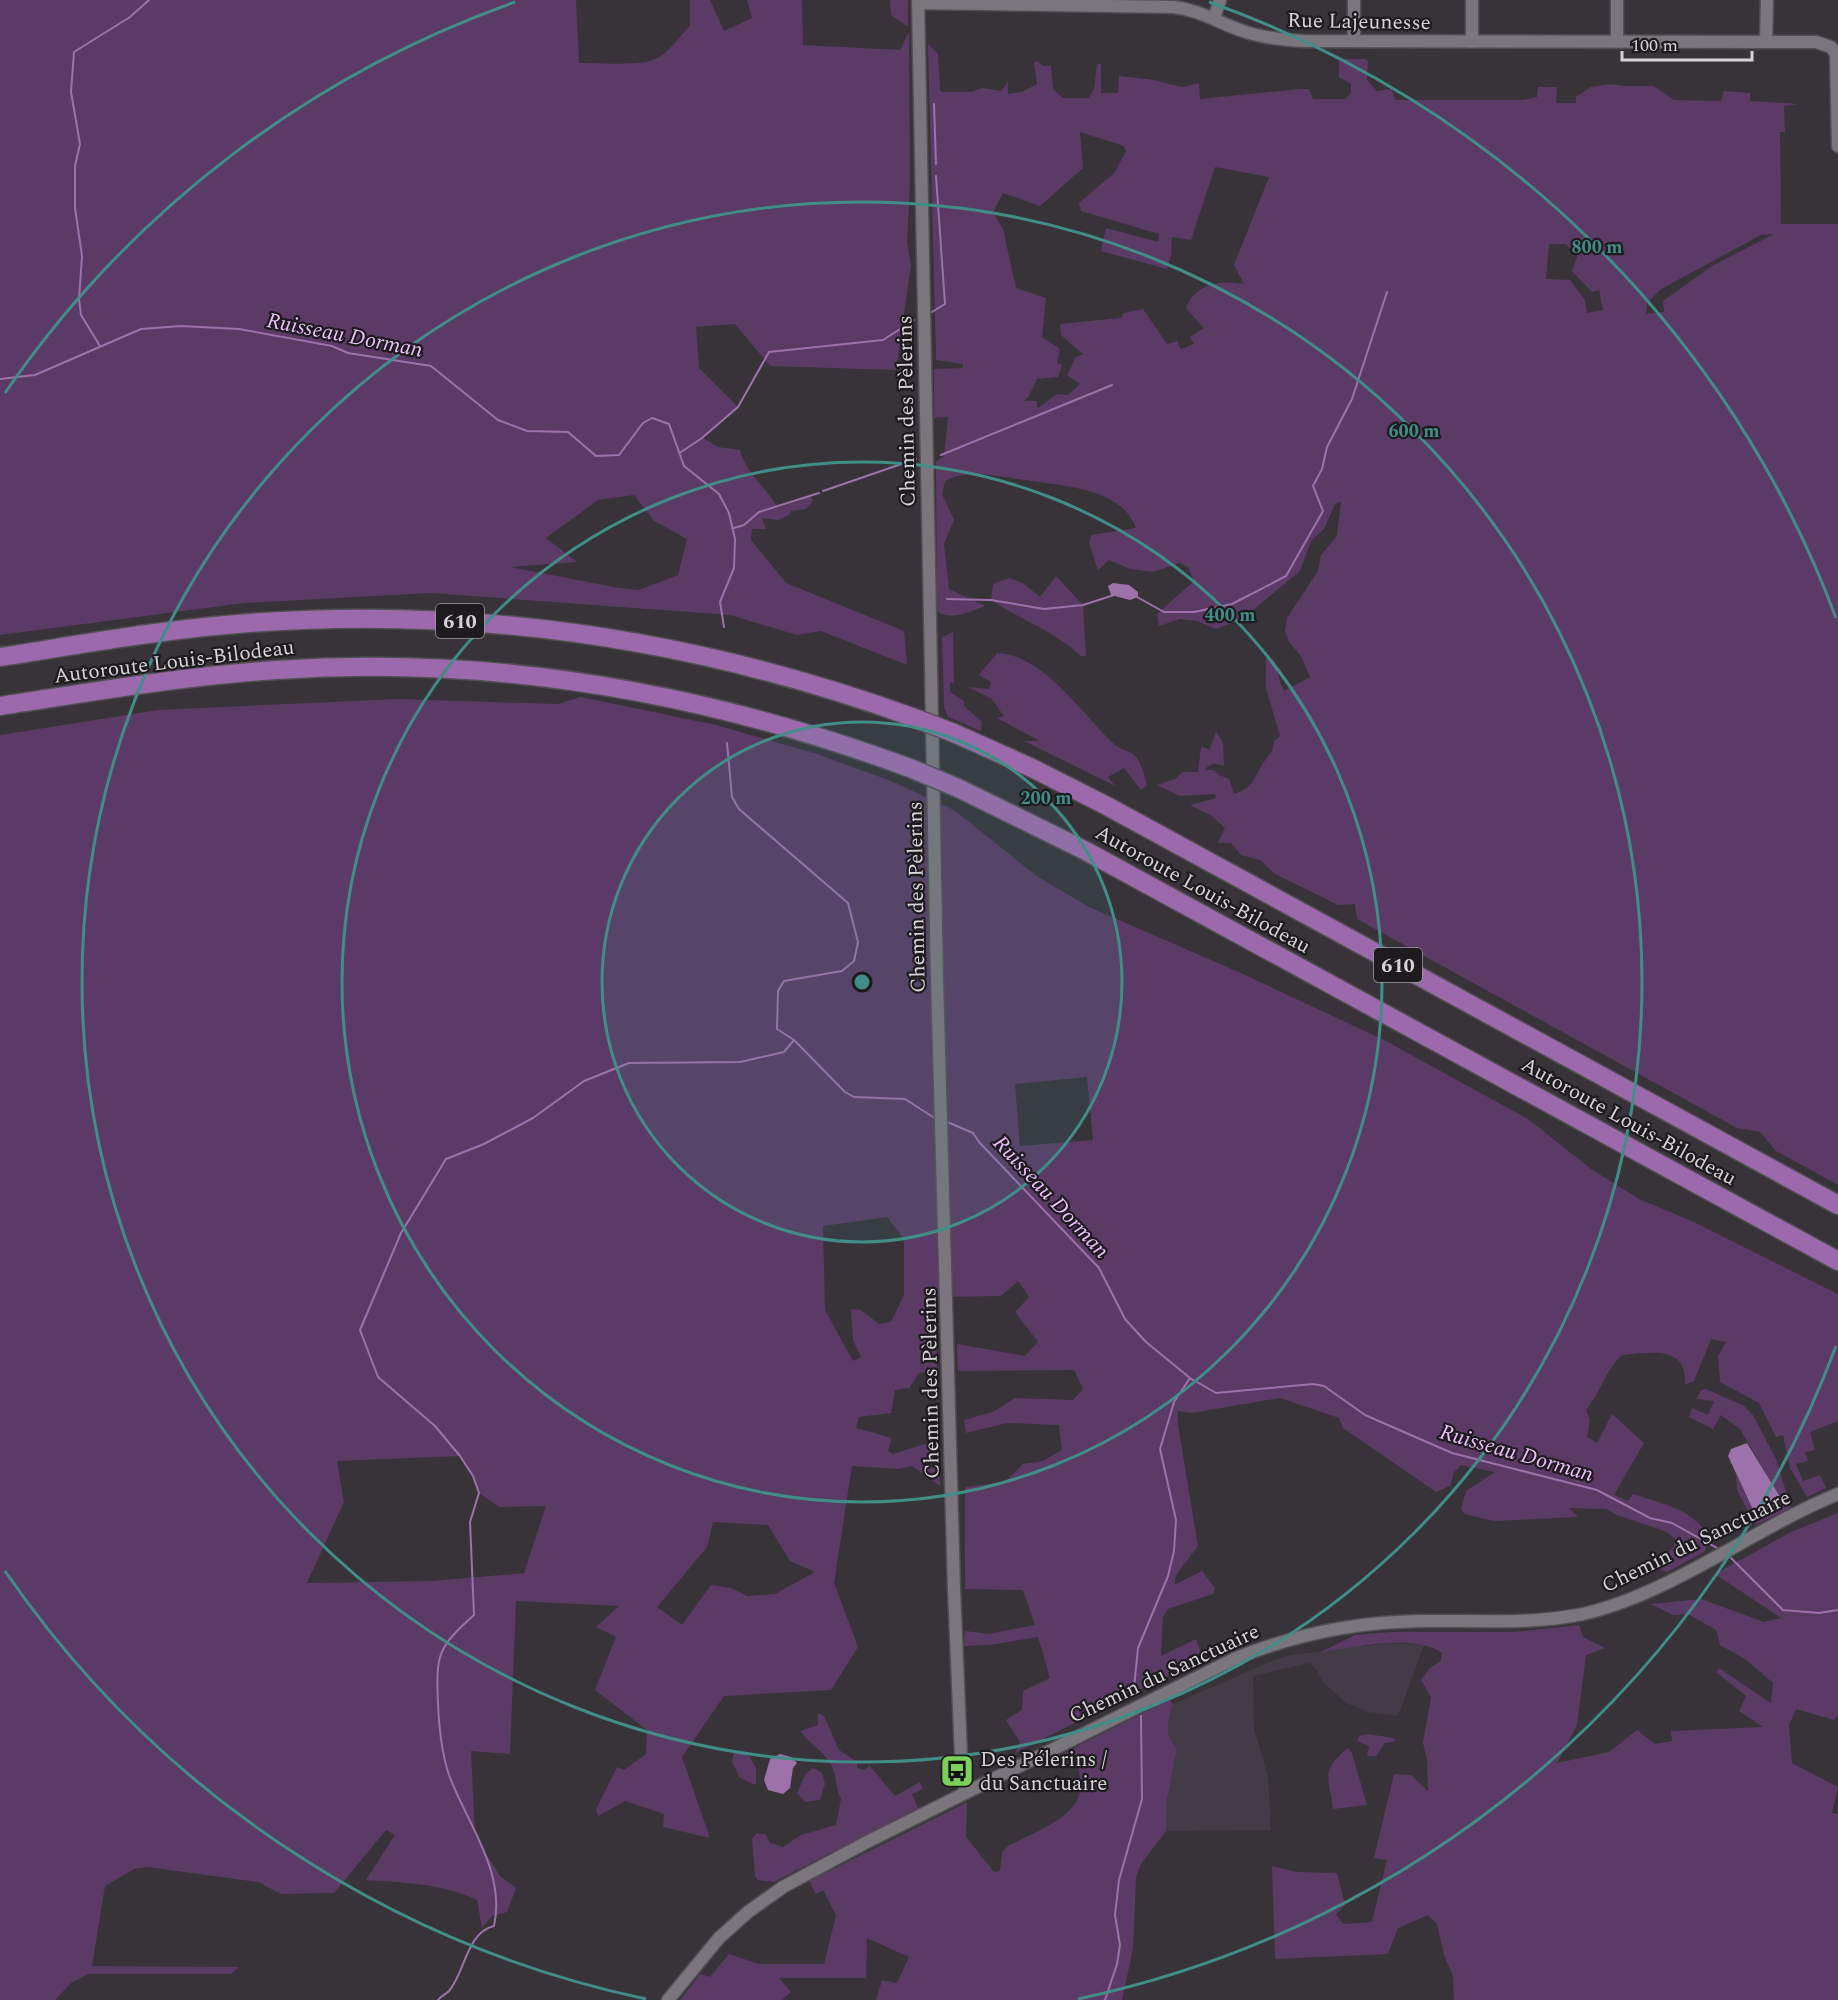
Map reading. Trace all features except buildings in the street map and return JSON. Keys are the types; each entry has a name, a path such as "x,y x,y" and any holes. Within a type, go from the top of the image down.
{"highway":[{"name":"Autoroute Louis-Bilodeau","path":"0,657 160,632 248,623 354,618 460,621 575,632 695,653 807,682 954,733 1032,768 1123,815 1838,1205"},
{"name":"Autoroute Louis-Bilodeau","path":"0,706 183,679 259,671 363,667 458,669 562,679 683,700 794,729 910,768 958,788 1086,850 1838,1261"}],"street":[{"path":"1214,18 1220,0"},
{"path":"1354,0 1354,41"},
{"path":"1472,0 1472,42"},
{"path":"1617,0 1617,42"},
{"path":"1766,42 1767,0"},
{"name":"Rue Lajeunesse","path":"918,1 1183,4 1265,38 1304,41 1824,44 1836,54 1838,146"},
{"name":"Chemin des Pèlerins","path":"918,1 954,1589 962,1779 967,1792"},
{"name":"Chemin du Sanctuaire","path":"668,2000 719,1938 764,1900 810,1871 1208,1671 1279,1641 1326,1629 1379,1623 1513,1622 1582,1614 1639,1595 1838,1494"}],"shaded area":[{"path":"0,0 576,0 579,63 633,63 654,60 673,45 690,26 690,0 710,0 724,31 752,18 747,0 802,0 803,45 900,50 909,32 910,182 907,242 911,265 896,370 770,366 735,324 696,327 699,368 738,407 703,438 718,447 740,450 751,473 778,508 811,496 813,501 806,509 791,511 789,515 778,520 762,518 766,529 752,529 751,540 786,583 904,631 907,665 821,631 797,635 730,615 431,593 244,603 0,635","holes":["634,495 654,521 687,539 678,575 639,590 510,567 577,562 546,538 598,500"]},
{"path":"890,0 908,0 908,27 891,15"},
{"path":"928,44 938,54 942,92 971,92 982,88 1001,91 1008,82 1008,94 1022,92 1037,84 1034,63 1037,61 1043,66 1051,66 1053,89 1063,98 1089,98 1094,89 1097,65 1101,63 1101,93 1118,93 1119,76 1154,80 1182,87 1199,83 1200,99 1309,89 1313,99 1346,99 1351,93 1351,84 1339,77 1339,59 1365,59 1368,61 1367,80 1377,91 1391,89 1396,100 1523,100 1537,97 1538,87 1557,87 1556,103 1576,103 1576,97 1591,87 1611,84 1654,86 1674,100 1721,101 1724,91 1750,93 1750,101 1799,104 1784,106 1785,132 1780,132 1781,224 1838,224 1838,1185 1776,1151 1760,1132 1737,1128 1357,919 1355,904 1338,905 1275,874 1260,860 1241,855 1231,843 1218,843 1225,828 1212,816 1190,805 1216,798 1215,794 1180,796 1157,785 1175,779 1182,772 1198,772 1201,747 1210,749 1216,732 1223,742 1224,766 1213,764 1205,770 1214,770 1229,779 1234,794 1249,786 1255,778 1272,750 1274,741 1280,736 1266,688 1266,658 1273,659 1284,691 1310,677 1301,656 1289,642 1285,631 1287,618 1318,571 1321,555 1337,536 1341,501 1335,504 1324,529 1311,541 1300,571 1242,619 1216,629 1197,621 1180,619 1159,626 1157,614 1194,581 1188,567 1180,563 1153,572 1130,569 1109,560 1098,570 1089,543 1091,535 1136,528 1129,515 1119,505 1106,497 1060,485 977,474 955,477 945,481 942,494 954,520 944,544 949,589 985,606 954,616 937,611 936,462 944,456 948,417 934,418 934,369 963,368 963,364 936,360","holes":["1080,132 1124,146 1126,151 1115,172 1079,203 1081,211 1159,234 1158,242 1106,228 1101,251 1167,269 1172,237 1191,240 1215,167 1269,177 1234,265 1244,284 1210,285 1196,293 1186,308 1204,328 1190,337 1194,344 1181,349 1177,341 1167,344 1143,309 1124,313 1121,318 1060,324 1061,335 1083,354 1076,357 1067,375 1080,384 1068,395 1057,394 1038,408 1036,401 1024,401 1037,379 1058,377 1062,365 1057,363 1060,349 1042,337 1046,298 1016,288 1003,229 993,212 1003,193 1040,206 1083,168","1774,234 1712,266 1663,301 1664,312 1646,314 1647,303 1661,289 1761,235","1549,244 1565,244 1578,254 1572,271 1592,292 1599,290 1603,310 1587,313 1585,300 1570,280 1546,279"]},
{"path":"1056,576 1083,605 1086,656 1081,656 1049,633 991,600 993,584 1009,578 1023,583 1040,597"},
{"path":"1113,583 1129,585 1138,592 1138,597 1130,600 1111,595 1108,586"},
{"path":"953,632 954,684 950,681 950,692 964,701 964,706 982,722 981,731 948,717 944,708 942,637"},
{"path":"997,653 1014,656 1030,664 1061,688 1114,744 1137,758 1147,785 1141,790 1124,768 1108,777 1115,786 1024,741 1040,741 997,718 1004,716 992,699 968,687 989,689 991,682 979,675"},
{"path":"581,697 716,725 814,753 891,781 954,810 1038,877 1089,907 1243,974 1386,1041 1528,1119 1591,1169 1639,1199 1694,1222 1838,1294 1838,1421 1810,1432 1815,1450 1805,1452 1808,1461 1796,1464 1803,1481 1820,1475 1826,1488 1807,1497 1790,1468 1783,1435 1776,1437 1759,1403 1720,1382 1718,1356 1726,1342 1711,1339 1694,1381 1685,1385 1684,1372 1674,1357 1655,1353 1622,1355 1611,1368 1586,1410 1590,1420 1587,1437 1597,1443 1612,1414 1644,1443 1614,1495 1628,1501 1633,1494 1677,1509 1694,1520 1711,1538 1704,1552 1667,1572 1659,1569 1657,1564 1674,1546 1675,1539 1667,1532 1606,1509 1569,1508 1578,1517 1494,1521 1465,1514 1461,1509 1466,1491 1495,1472 1461,1465 1454,1472 1450,1486 1436,1492 1343,1428 1339,1418 1280,1398 1192,1413 1178,1411 1178,1425 1198,1546 1176,1575 1174,1585 1202,1571 1215,1588 1213,1594 1168,1609 1163,1617 1161,1656 1196,1639 1203,1658 1015,1753 1020,1742 1006,1720 1022,1710 1023,1691 1050,1678 1038,1637 989,1645 964,1646 965,1631 989,1634 1035,1625 1023,1590 965,1589 965,1487 1005,1482 1023,1464 1043,1461 1062,1450 1059,1425 1007,1423 966,1433 964,1420 993,1412 1015,1398 1073,1400 1083,1389 1074,1370 958,1371 957,1344 1025,1356 1038,1342 1015,1312 1029,1297 1018,1281 1001,1296 936,1297 937,1370 919,1373 909,1388 895,1390 891,1413 859,1417 856,1428 892,1438 888,1451 893,1454 938,1440 940,1486 912,1466 898,1469 852,1466 834,1583 858,1647 831,1690 724,1696 682,1757 710,1838 663,1827 664,1814 625,1801 598,1816 596,1809 617,1767 624,1770 646,1754 647,1730 595,1690 616,1637 596,1627 619,1606 516,1601 510,1754 471,1751 475,1836 500,1876 516,1888 507,1912 492,1916 482,1928 477,1900 463,1894 423,1885 366,1880 395,1835 386,1830 334,1893 281,1894 258,1882 147,1867 134,1869 105,1886 92,1966 239,1967 231,1974 88,1974 71,1983 55,2000 0,2000 0,735 158,710 397,699 558,704","holes":["1087,1077 1093,1140 1020,1146 1015,1084","887,1217 904,1239 904,1295 891,1322 879,1324 861,1310 851,1309 853,1340 861,1357 853,1361 825,1310 823,1226","460,1456 473,1476 479,1493 499,1507 546,1506 524,1573 432,1581 307,1583 344,1502 337,1461","713,1522 768,1525 790,1561 815,1572 775,1594 747,1596 731,1588 711,1585 682,1625 657,1607 707,1547"]},
{"path":"1706,1389 1744,1406 1753,1415 1776,1459 1791,1508 1755,1525 1737,1490 1736,1475 1754,1512 1759,1513 1779,1495 1740,1429 1721,1415 1713,1429 1689,1417 1692,1408 1708,1415 1714,1401 1696,1399 1701,1390"},
{"path":"1747,1443 1779,1495 1779,1502 1768,1512 1754,1512 1728,1456 1731,1449"},
{"path":"1838,1513 1838,1715 1834,1720 1796,1709 1789,1725 1792,1763 1838,1787 1832,1813 1838,1814 1838,2000 1454,2000 1453,1976 1444,1955 1437,1924 1428,1915 1398,1928 1388,1954 1275,1959 1272,1866 1296,1872 1337,1873 1345,1905 1336,1914 1343,1924 1372,1922 1387,1860 1374,1858 1394,1774 1411,1775 1428,1791 1427,1759 1423,1743 1431,1697 1421,1680 1430,1668 1441,1661 1442,1653 1430,1647 1400,1643 1366,1645 1321,1652 1355,1635 1391,1632 1514,1632 1579,1625 1583,1637 1605,1648 1586,1655 1577,1725 1557,1763 1609,1752 1637,1730 1655,1744 1672,1741 1671,1731 1763,1727 1739,1711 1746,1696 1716,1672 1719,1668 1771,1703 1773,1683 1745,1659 1720,1645 1716,1630 1688,1614 1673,1615 1651,1604 1701,1599 1764,1622 1781,1618 1715,1574 1791,1532"},
{"path":"1390,1643 1424,1645 1398,1716 1368,1712 1346,1703 1323,1682 1310,1663 1253,1676 1254,1729 1268,1776 1271,1830 1166,1831 1167,1800 1177,1748 1171,1743 1168,1732 1168,1716 1173,1704 1274,1660 1291,1655"},
{"path":"1169,1700 1173,1704 1169,1715 1168,1733 1177,1748 1167,1800 1166,1831 1141,1864 1136,1877 1133,1949 1122,2000 876,2000 882,1980 897,1983 909,1957 867,1938 866,1978 779,1978 791,1992 782,2000 680,2000 700,1974 710,1977 729,1954 759,1964 824,1964 836,1915 823,1890 816,1894 809,1881 967,1802 966,1837 994,1872 1000,1871 1002,1852 1008,1846 1059,1819 1075,1803 1080,1787 1078,1762 1067,1762 1060,1755"},
{"path":"818,1713 824,1716 839,1750 857,1762 857,1768 863,1770 870,1766 895,1796 920,1782 923,1789 912,1794 918,1808 774,1882 758,1880 755,1876 752,1839 757,1833 766,1835 770,1843 783,1847 801,1835 836,1825 841,1799 832,1767 823,1754 800,1731 818,1725"},
{"path":"1368,1734 1393,1738 1396,1741 1385,1743 1376,1756 1367,1756 1369,1746 1357,1741 1359,1736"},
{"path":"1348,1748 1352,1753 1367,1805 1333,1809 1328,1775 1333,1763"},
{"path":"734,1753 749,1756 756,1768 756,1785 740,1778 732,1762"},
{"path":"780,1754 791,1757 797,1763 793,1768 790,1788 783,1794 768,1790 764,1780 770,1759"},
{"path":"813,1768 822,1773 825,1784 820,1800 805,1802 797,1793 806,1773"}],"waterway":[{"path":"100,346 81,315 79,299 82,256 75,208 75,166 80,144 71,92 74,52 130,17 149,0"},
{"path":"934,104 936,164"},
{"path":"932,312 945,304 936,176"},
{"path":"1137,597 1164,612 1194,612 1232,604 1286,576 1323,511 1313,486 1322,469 1327,447 1352,399 1387,292"},
{"path":"681,452 702,438 738,407 769,352 883,340 914,320"},
{"name":"Ruisseau Dorman","path":"0,379 35,375 141,329 181,326 239,329 332,346 348,353 431,366 498,420 527,431 568,432 596,456 619,455 643,423 652,418 669,424 684,466 719,494 729,513 735,539 734,568 720,602 724,627"},
{"path":"941,455 1112,385"},
{"path":"823,491 916,459"},
{"path":"734,528 744,525 759,512 819,493"},
{"path":"947,599 991,600 1044,609 1083,605 1114,595"},
{"name":"Ruisseau Dorman","path":"727,743 732,797 739,809 848,903 858,942 854,961 842,971 784,981 778,991 777,1029 794,1040 845,1092 854,1097 905,1099 936,1119"},
{"path":"438,2000 449,1991 478,1936 494,1926 496,1906 495,1886 490,1867 446,1766 438,1703 441,1653 452,1636 474,1615 470,1522 479,1493 473,1476 460,1456 435,1426 378,1377 360,1330 401,1233 446,1159 484,1144 533,1118 584,1081 629,1063 740,1062 784,1052 794,1040"},
{"name":"Ruisseau Dorman","path":"945,1121 973,1133 1099,1268 1125,1319 1146,1342 1190,1378 1216,1393 1313,1384 1324,1386 1365,1415 1452,1453 1597,1490 1650,1518 1672,1523 1719,1549"},
{"path":"1134,1688 1138,1648 1168,1576 1174,1551 1176,1520 1160,1449 1174,1402 1190,1378"},
{"name":"Ruisseau Dorman","path":"1728,1555 1783,1610 1819,1613 1838,1610"},
{"path":"1105,2000 1117,1964 1120,1945 1115,1915 1119,1880 1142,1799 1141,1716"}],"place":[{"name":"Des Pélerins / du Sanctuaire","path":"957,1771"}]}
